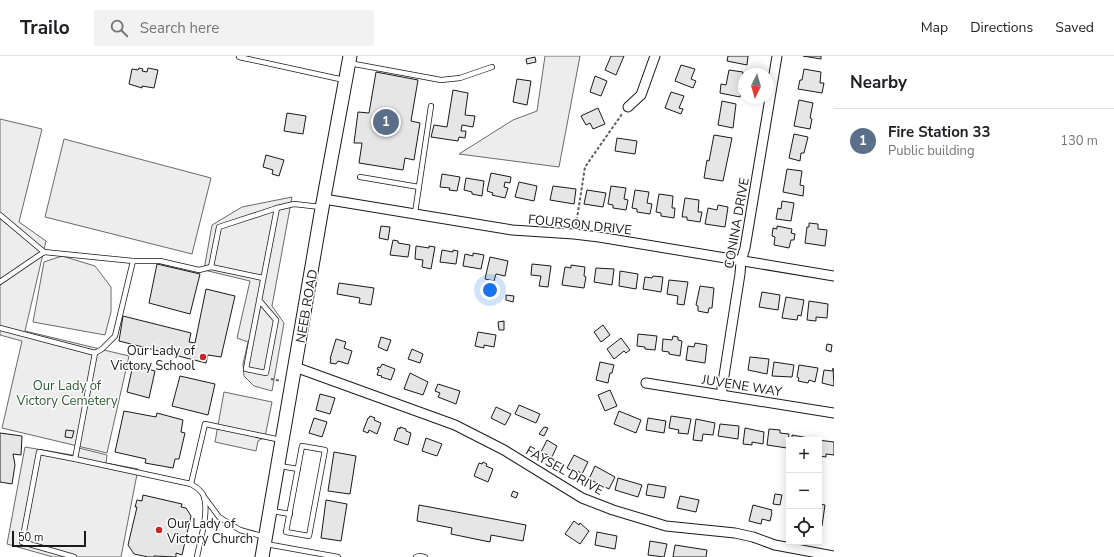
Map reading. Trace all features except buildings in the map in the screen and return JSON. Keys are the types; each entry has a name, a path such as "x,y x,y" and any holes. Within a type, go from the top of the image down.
{"street":[{"path":"628,107 641,95 655,56"},
{"name":"CONINA DRIVE","path":"721,395 741,261 745,248 777,56"},
{"name":"NEEB ROAD","path":"262,557 323,204 350,59"},
{"name":"FOURSON DRIVE","path":"323,204 414,213 512,230 574,234 834,276"},
{"name":"FAYSEL DRIVE","path":"295,367 454,425 504,450 582,498 613,510 666,526 735,533 775,544 834,556"},
{"name":"JUVENE WAY","path":"646,383 834,413"}],"lane":[{"path":"240,56 239,57 255,61 346,81"},
{"path":"350,59 441,80 460,78 492,67"},
{"path":"414,213 431,106"},
{"path":"360,177 419,187"},
{"path":"211,267 219,227 294,204 323,204"},
{"path":"259,300 276,320 266,374 246,369 263,278 277,208"},
{"path":"0,215 44,252 133,261 160,261 199,270 211,267 263,278"},
{"path":"0,282 44,252"},
{"path":"0,328 95,353 102,350 116,336 133,261"},
{"path":"75,459 95,353"},
{"path":"191,484 205,424 282,440"},
{"path":"302,446 325,450 310,536 286,532 298,469 302,446"},
{"path":"74,557 22,542 39,452 191,484 204,496 219,517 240,530 265,540 338,557"},
{"path":"278,465 298,469"},
{"path":"197,557 206,510 204,496"},
{"path":"270,510 290,514"},
{"path":"416,557 425,557"}],"path":[{"path":"574,234 585,167 628,107"},
{"path":"271,379 284,382"}],"shaded area":[{"path":"545,56 580,56 559,167 459,154 513,120 537,111"},
{"name":"Our Lady of Victory Cemetery","path":"0,119 42,129 19,222 46,241 25,331 129,356 107,453 2,428 22,341 0,335"},
{"path":"64,139 211,178 192,254 45,217"},
{"path":"292,197 272,306 284,323 272,391 254,386 244,376 243,364 248,342 237,338 250,281 204,270 212,225 242,207"},
{"path":"62,256 95,266 111,287 111,312 105,335 33,322 44,262"},
{"path":"224,392 272,402 265,437 258,441 256,451 215,442"},
{"path":"25,447 78,456 79,448 107,455 106,463 138,469 121,557 53,557 7,544"}],"place":[{"name":"Fire Station 33","path":"386,122"},
{"name":"Our Lady of Victory School","path":"203,357"},
{"name":"Our Lady of Victory Church","path":"159,530"}]}
